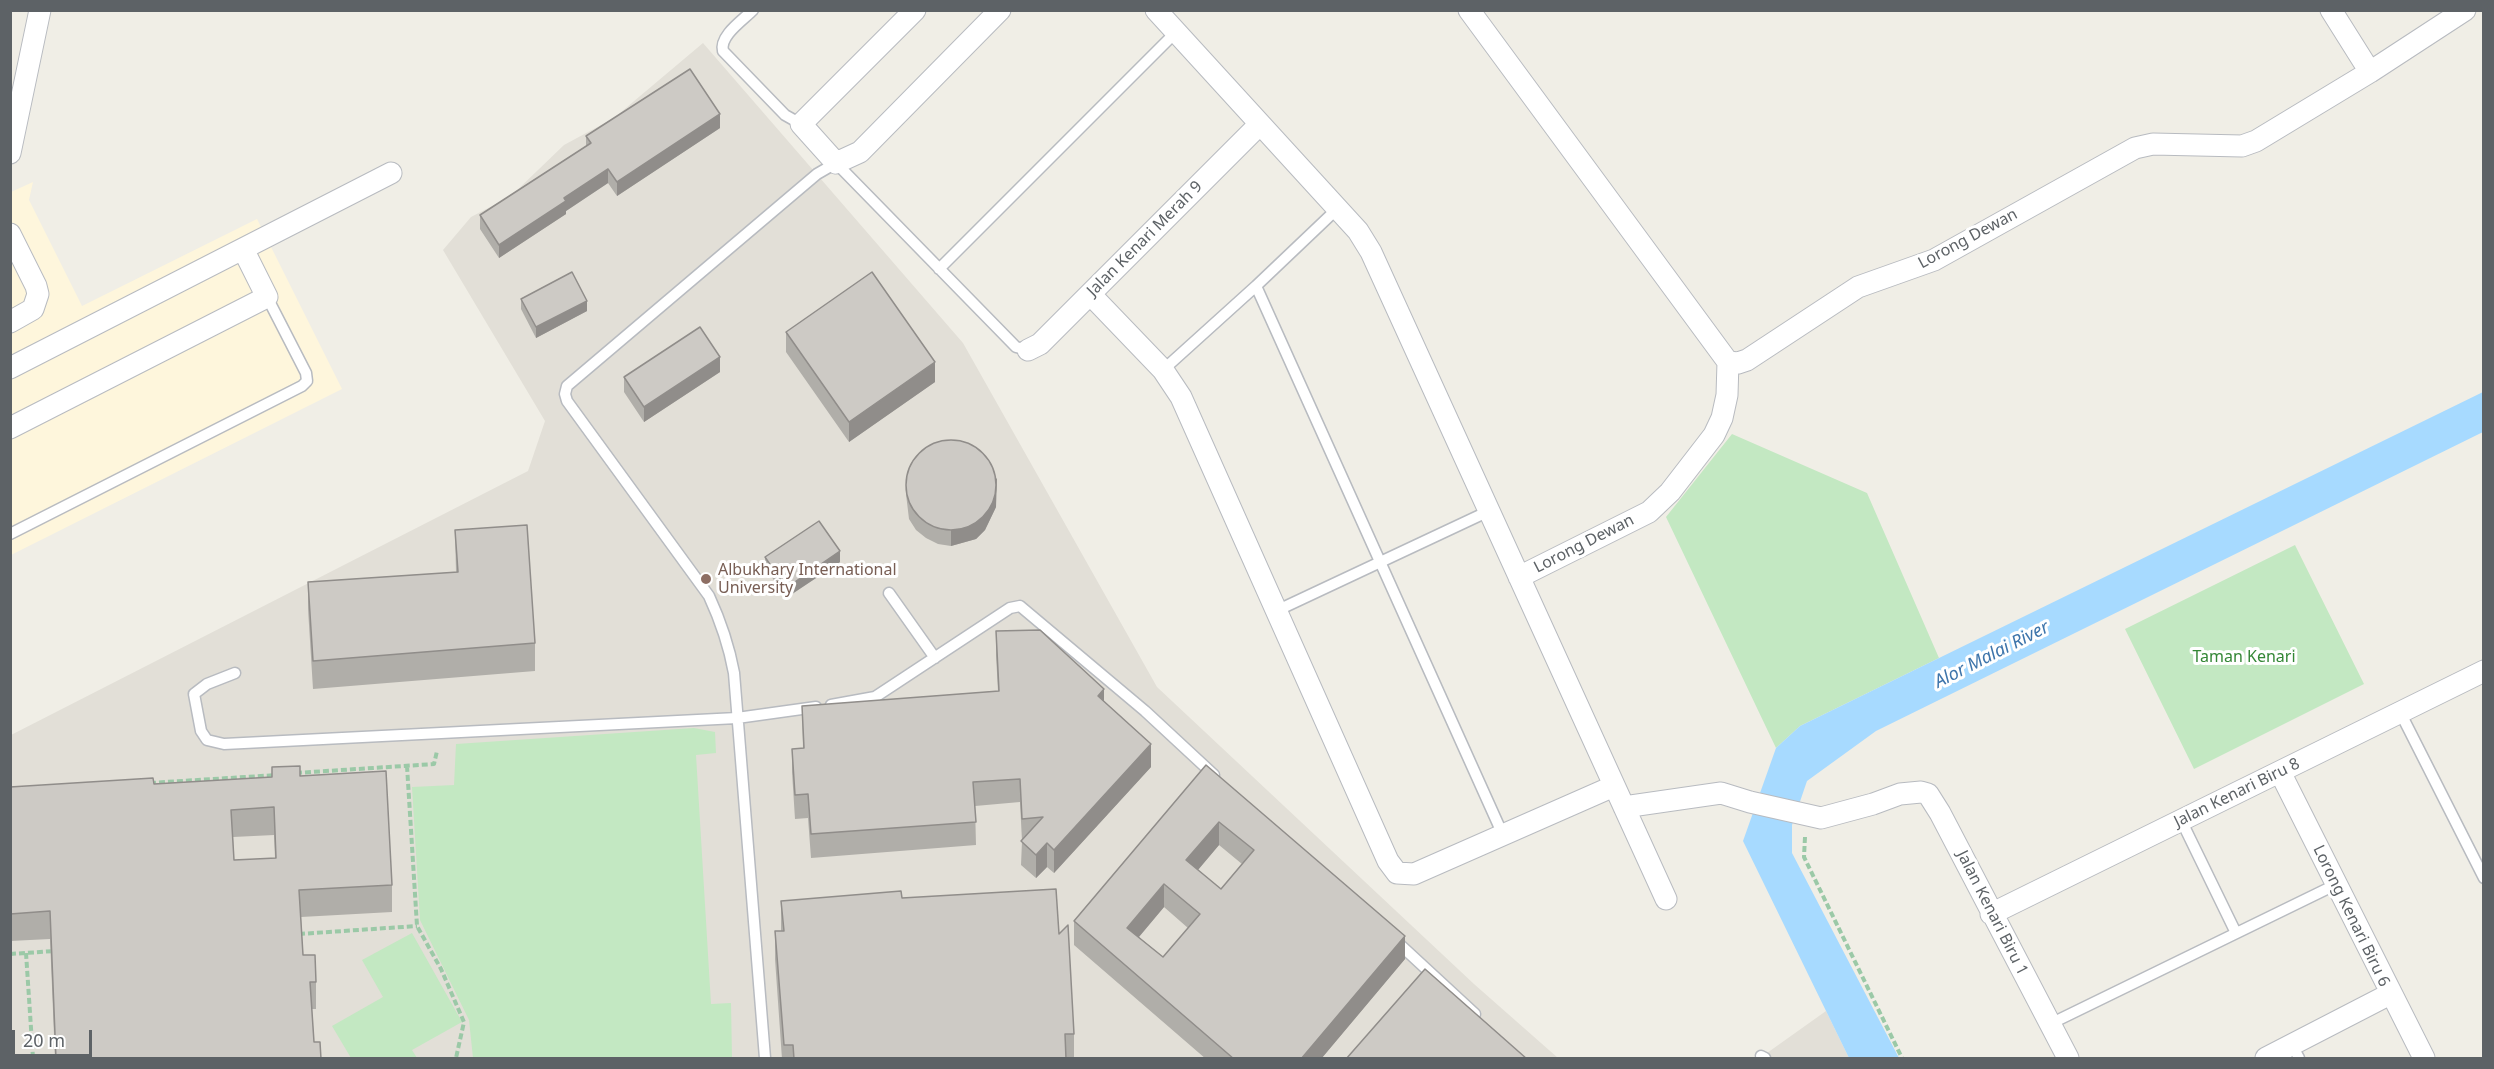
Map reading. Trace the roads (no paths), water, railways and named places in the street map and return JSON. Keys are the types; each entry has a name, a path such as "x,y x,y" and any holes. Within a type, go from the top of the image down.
{"street":[{"path":"10,153 40,10"},
{"path":"915,10 801,124 836,163 860,152 1000,10"},
{"path":"1156,10 1358,231 1371,252 1666,899"},
{"path":"1469,10 1728,362"},
{"path":"2331,10 2370,72"},
{"name":"Lorong Dewan","path":"1519,577 1649,512 1670,492 1714,435 1722,418 1727,395 1728,362 1738,363 1747,360 1858,287 1934,260 2135,148 2153,144 2242,146 2256,141 2370,72 2464,10"},
{"name":"Jalan Kenari Merah 9","path":"1028,350 1040,344 1260,124"},
{"path":"10,368 391,173"},
{"path":"10,234 38,294 33,309 10,322"},
{"path":"10,428 267,297 243,249"},
{"path":"1090,294 1163,370 1181,397 1388,861 1397,873 1413,874 1614,786"},
{"name":"Jalan Kenari Biru 8","path":"1991,914 2484,671"},
{"name":"Lorong Kenari Biru 6","path":"2280,772 2424,1059"},
{"name":"Jalan Kenari Biru 1","path":"1624,807 1721,793 1813,817 1873,804 1900,794 1921,792 1928,794 2068,1059"},
{"path":"2266,1059 2296,1052 2390,994"}],"lane":[{"path":"753,10 725,38 723,51 785,115 801,124"},
{"path":"939,269 1176,32"},
{"path":"765,1059 734,673 730,650 709,596 571,407 565,394 571,380 817,174 836,163 1016,346 1028,350"},
{"path":"1163,370 1337,209"},
{"path":"1256,286 1503,835"},
{"path":"10,534 302,386 307,381 306,373 267,297"},
{"path":"1276,611 1489,512"},
{"path":"889,593 935,658"},
{"path":"235,673 207,684 194,694 201,731 207,740 224,744 737,718 875,697 1010,608 1020,606 1145,711 1224,784"},
{"path":"2400,712 2484,878"},
{"path":"2181,820 2236,933"},
{"path":"2049,1024 2336,885"},
{"path":"1383,929 1480,1018"}],"water":[{"name":"Alor Malai River","path":"2483,392 2483,432 1876,731 1807,781 1792,825 1792,853 1899,1058 1849,1058 1743,841 1776,748 1800,726"}],"place":[{"name":"Albukhary International University","path":"706,579"}],"park label":[{"name":"Taman Kenari","path":"2244,657"}]}
